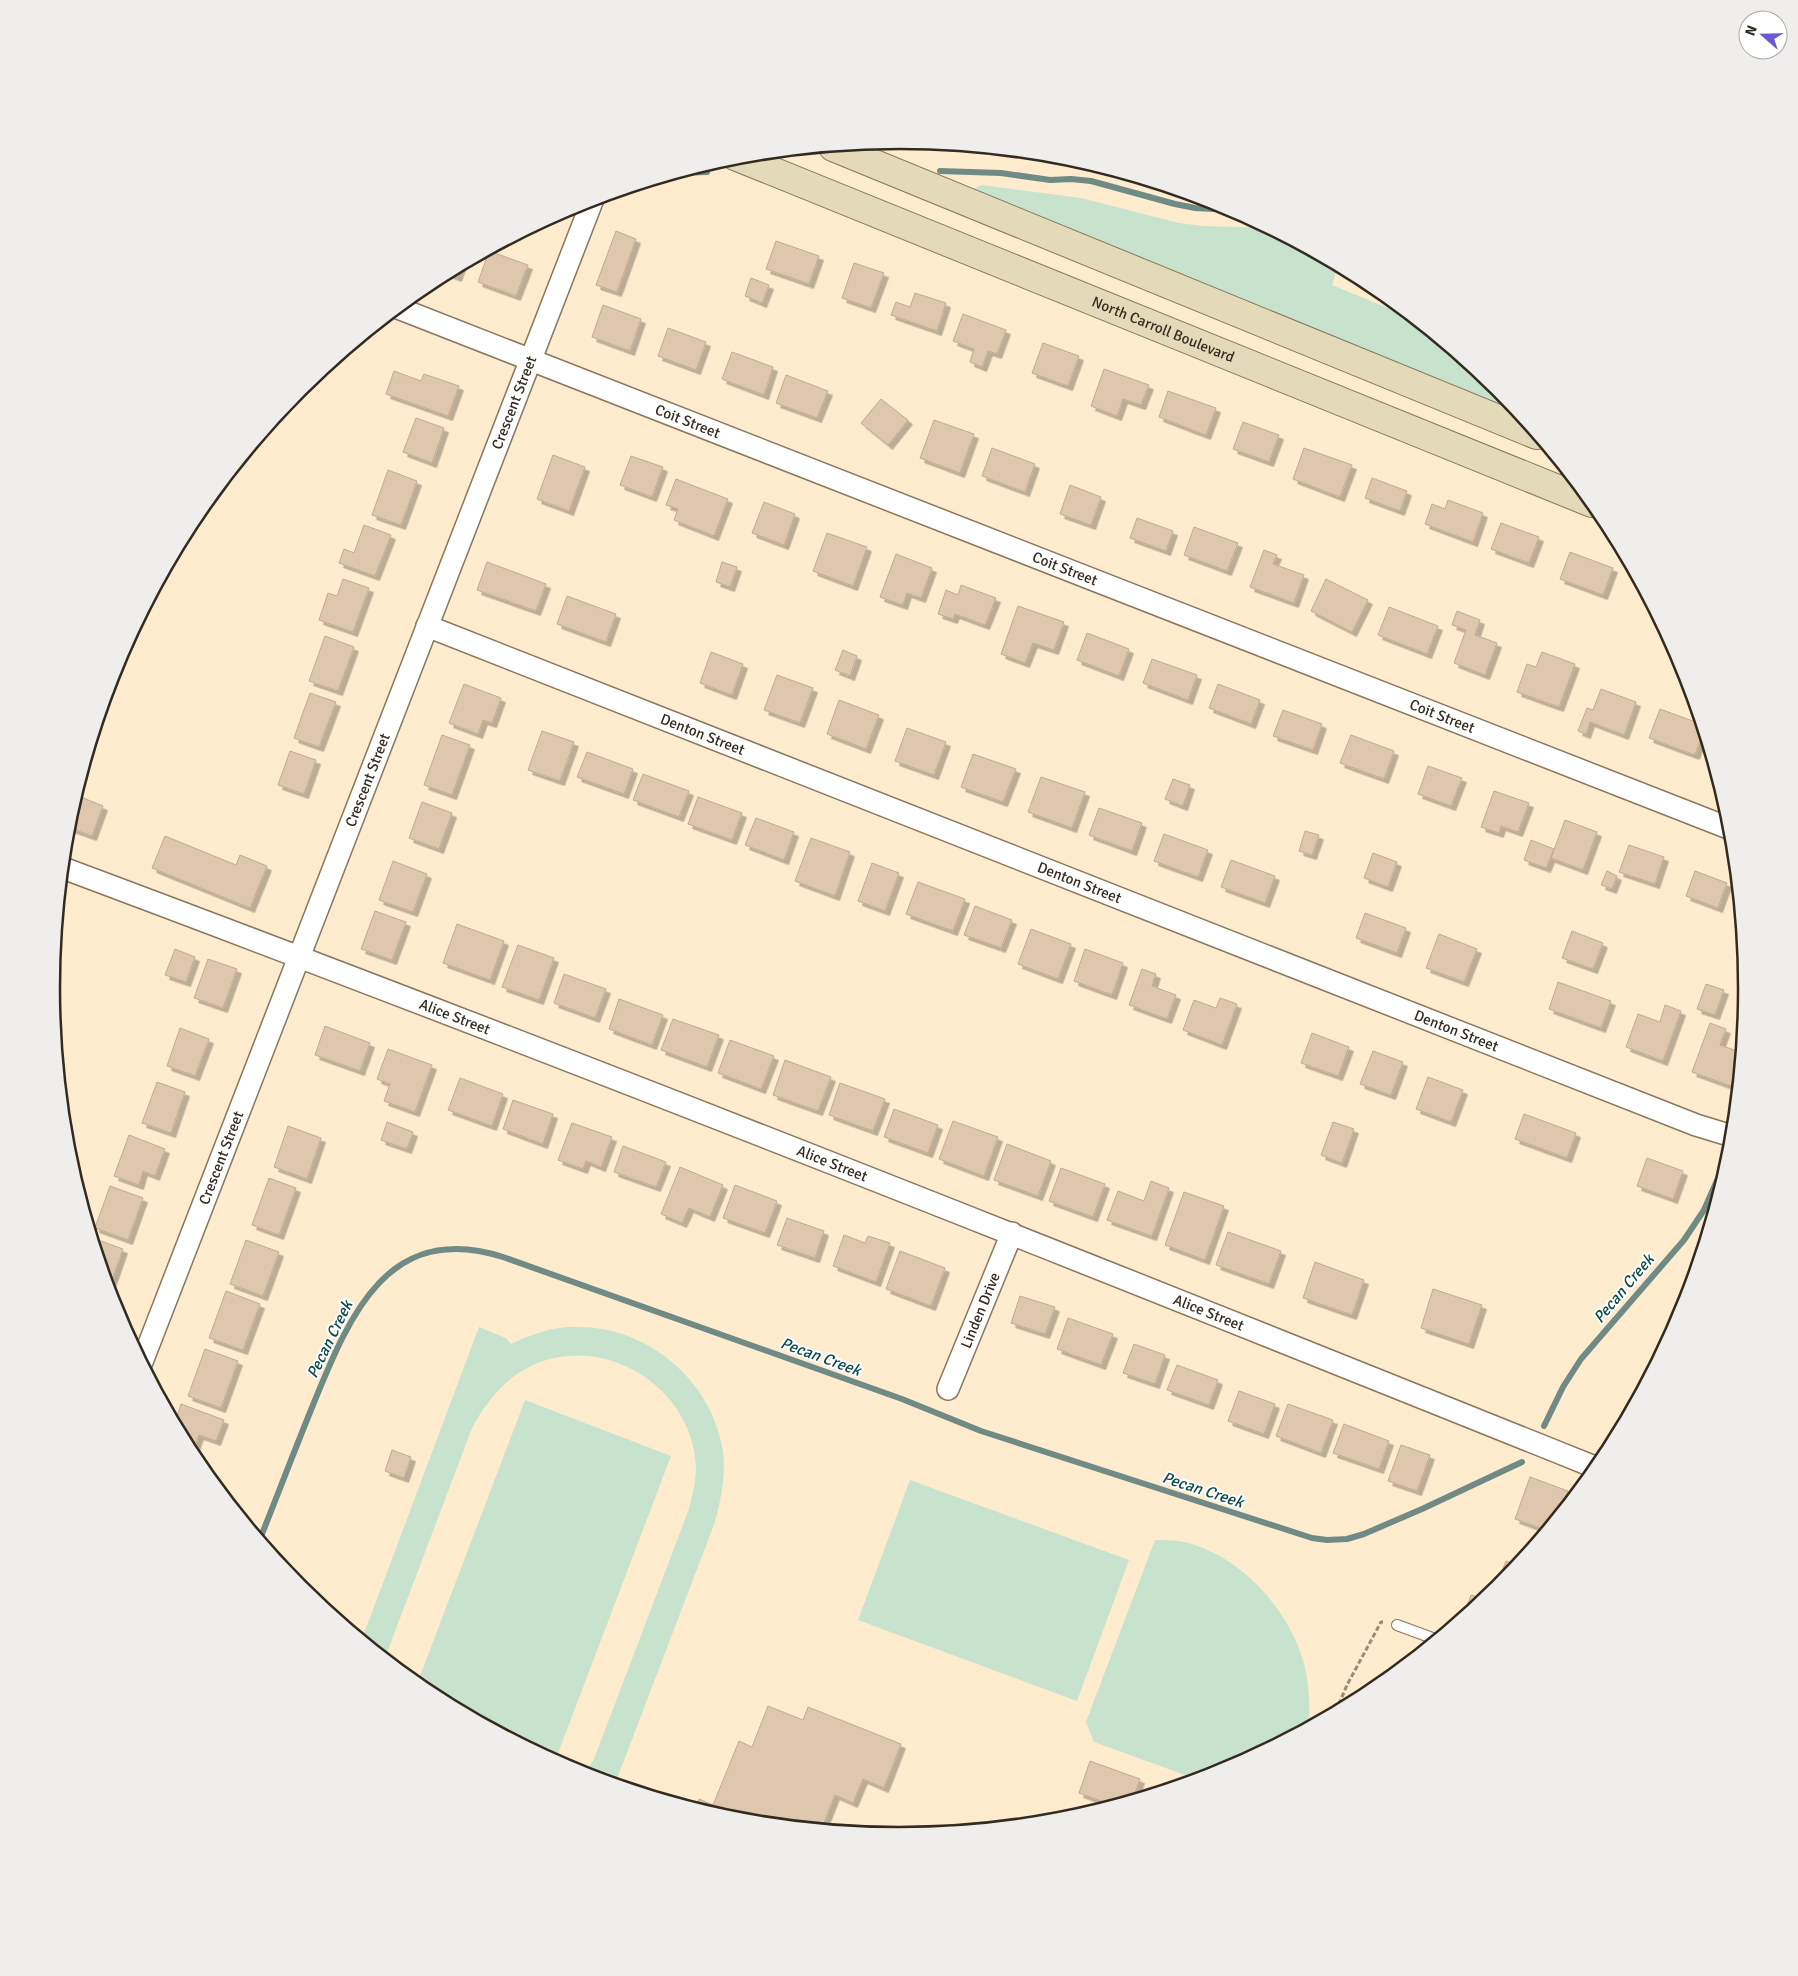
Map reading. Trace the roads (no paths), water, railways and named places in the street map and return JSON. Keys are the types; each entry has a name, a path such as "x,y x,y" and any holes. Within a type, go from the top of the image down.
{"main road":[{"path":"843,151 1526,430"},
{"name":"North Carroll Boulevard","path":"751,162 1580,498"}],"street":[{"name":"Crescent Street","path":"145,1354 589,209"},
{"name":"Coit Street","path":"404,310 1722,826"},
{"name":"Denton Street","path":"428,626 1696,1124 1725,1134"},
{"name":"Alice Street","path":"68,870 300,956 1012,1233 1589,1465"},
{"name":"Linden Drive","path":"948,1388 1012,1233"}],"lane":[{"path":"1397,1624 1430,1637"}],"waterway":[{"path":"940,171 1001,173 1050,180 1071,179 1091,181 1175,204 1208,209"},
{"name":"Pecan Creek","path":"1544,1426 1563,1387 1581,1359 1684,1240 1704,1210 1713,1191"},
{"name":"Pecan Creek","path":"262,1534 327,1372 358,1310 378,1284 401,1264 429,1252 463,1249 503,1257 902,1399 981,1431 1312,1538 1327,1540 1347,1539 1364,1534 1522,1462"}]}
